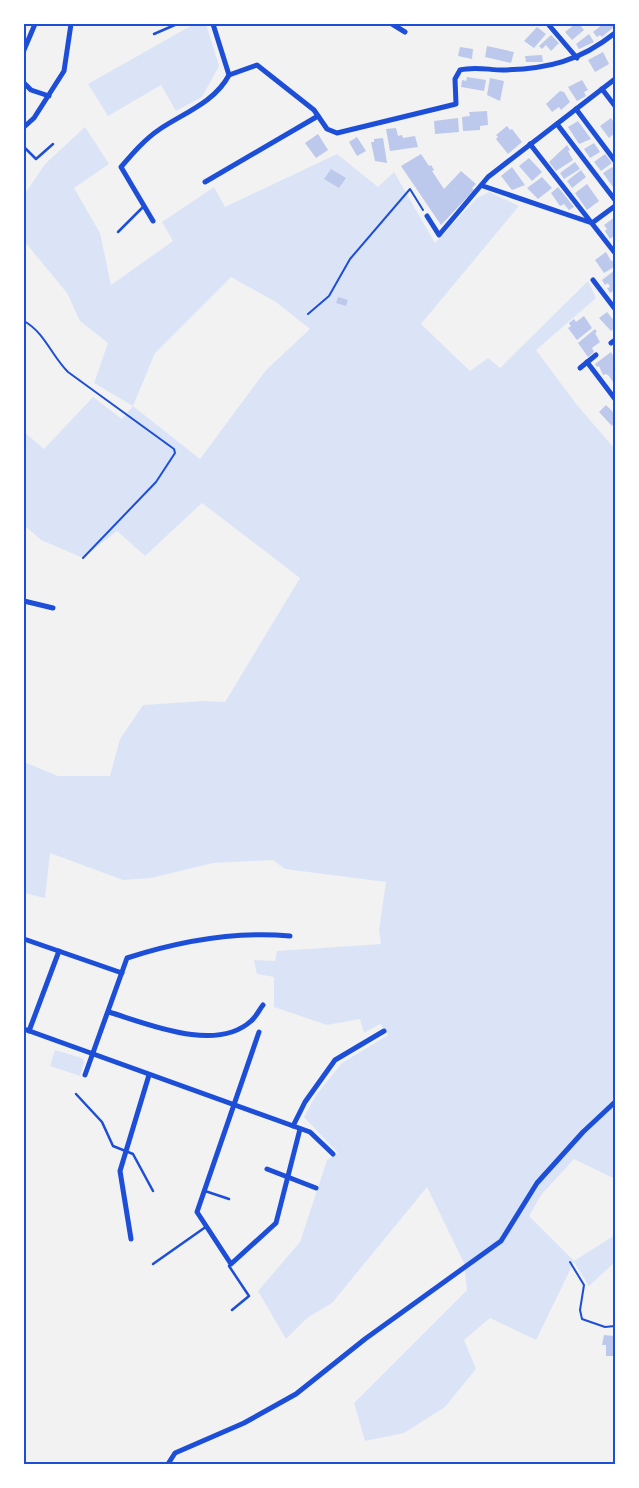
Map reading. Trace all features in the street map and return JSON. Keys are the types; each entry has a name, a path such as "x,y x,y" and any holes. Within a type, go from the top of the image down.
{"street":[{"path":"24,50 35,24"},
{"path":"24,127 34,118 64,71 71,24"},
{"path":"212,24 229,75"},
{"path":"392,24 405,32"},
{"path":"548,24 577,58"},
{"path":"153,221 121,167 138,147 158,130 211,96 224,84 229,75 257,65 318,116 327,129 337,133 456,104 455,79 460,70 468,68 505,70 548,66 577,58 615,33"},
{"path":"427,216 439,234 483,186 488,177 615,79"},
{"path":"24,83 31,90 49,96"},
{"path":"602,89 615,106"},
{"path":"576,109 615,161"},
{"path":"205,182 318,116"},
{"path":"557,124 615,200"},
{"path":"530,144 615,253"},
{"path":"483,186 592,223"},
{"path":"592,223 615,206"},
{"path":"593,280 615,309"},
{"path":"580,368 596,355"},
{"path":"587,362 615,399"},
{"path":"24,601 53,608"},
{"path":"85,1075 127,958 163,946 241,935 290,936"},
{"path":"24,939 122,973"},
{"path":"60,952 26,1030 310,1132 333,1154"},
{"path":"109,1012 184,1034 222,1034 252,1020 263,1005"},
{"path":"293,1126 305,1102 335,1060 384,1031"},
{"path":"259,1032 197,1212 231,1264 276,1223 300,1128"},
{"path":"131,1239 120,1171 149,1075"},
{"path":"168,1464 175,1453 244,1423 296,1394 365,1339 501,1241 537,1183 582,1132 615,1102"},
{"path":"267,1169 316,1188"}],"lane":[{"path":"154,34 177,24"},
{"path":"24,147 36,159 53,144"},
{"path":"118,232 144,206"},
{"path":"76,1094 102,1122 113,1146 134,1154 153,1191"},
{"path":"205,1190 229,1199"},
{"path":"153,1264 206,1226"},
{"path":"231,1264 229,1266 249,1296 232,1310"}],"path":[{"path":"308,314 329,296 350,259 410,189 427,216"},
{"path":"24,321 40,333 58,362 68,372 174,449 175,453 150,489 83,558"},
{"path":"570,1262 584,1285 580,1310 582,1319 604,1327 615,1326"}],"shaded area":[{"path":"194,24 206,24 219,66 202,97 176,111 161,85 108,116 88,84"},
{"path":"85,127 109,164 74,188 100,233 111,285 173,241 162,222 214,187 225,207 337,154 378,187 394,172 435,243 477,198 489,192 519,206 421,324 470,371 488,358 500,368 588,281 596,298 536,350 577,405 615,449 615,1179 574,1159 541,1195 529,1216 574,1261 615,1235 615,1262 589,1286 574,1262 536,1340 490,1318 464,1340 476,1369 445,1407 404,1433 365,1441 354,1403 467,1290 464,1263 427,1187 332,1303 307,1318 286,1339 258,1291 300,1242 327,1160 338,1153 304,1117 316,1095 342,1063 388,1035 380,1024 364,1033 360,1019 327,1025 274,1007 274,977 257,974 254,960 275,961 277,951 381,944 379,930 386,882 285,869 273,860 213,863 151,878 123,880 50,853 45,898 24,893 24,762 58,776 110,776 120,739 143,705 204,701 225,702 300,578 202,503 145,556 117,531 83,558 41,540 24,525 24,432 44,449 93,397 122,419 133,406 94,383 108,343 80,321 67,293 24,241 24,195 45,164","holes":["231,277 276,302 310,329 266,370 200,459 133,406 155,353"]},
{"path":"55,1050 82,1058 84,1062 80,1076 50,1066"}],"building":[{"path":"575,24 579,24 584,30 572,40 565,32"},
{"path":"603,24 615,24 615,26 602,37 600,35 597,37 593,32"},
{"path":"537,27 546,34 534,48 524,41"},
{"path":"589,34 594,42 579,49 576,44"},
{"path":"551,35 559,43 551,51 546,45 542,49 539,46"},
{"path":"487,46 514,52 511,63 485,57"},
{"path":"460,47 473,49 472,59 458,56"},
{"path":"603,52 609,64 595,72 588,60"},
{"path":"542,55 543,62 526,62 525,56"},
{"path":"467,77 486,80 484,91 461,87 462,80 466,81"},
{"path":"490,78 504,81 500,101 487,95"},
{"path":"582,80 588,90 584,92 586,96 577,101 568,87"},
{"path":"560,91 564,92 570,102 561,110 559,107 552,112 546,104"},
{"path":"487,111 488,125 480,126 480,130 463,131 462,117 470,116 469,112"},
{"path":"458,118 459,132 435,134 434,121"},
{"path":"611,118 615,124 615,133 609,138 600,126"},
{"path":"578,121 591,139 579,144 568,127"},
{"path":"507,126 510,130 512,129 522,142 508,154 496,139 498,137 496,135"},
{"path":"396,128 398,136 402,135 403,138 415,136 418,147 390,151 386,129"},
{"path":"318,134 328,150 316,158 305,143"},
{"path":"357,137 366,151 357,156 349,142"},
{"path":"383,138 387,163 375,161 371,142 374,142 374,139"},
{"path":"594,143 600,152 590,158 584,149"},
{"path":"567,145 573,160 556,171 549,162"},
{"path":"421,154 429,166 431,165 434,170 432,171 444,189 461,171 476,184 472,188 474,190 441,225 401,166"},
{"path":"605,154 612,163 601,171 594,162"},
{"path":"529,158 542,172 532,181 519,166"},
{"path":"575,162 580,169 564,179 560,173"},
{"path":"512,167 525,185 512,190 501,176"},
{"path":"612,167 615,171 615,190 603,173"},
{"path":"331,169 346,178 339,188 324,179"},
{"path":"581,170 586,177 572,188 567,181"},
{"path":"542,177 552,188 538,199 527,188"},
{"path":"587,184 599,201 587,210 575,193"},
{"path":"558,187 574,207 569,210 564,204 560,206 551,193"},
{"path":"615,217 615,235 610,239 604,225"},
{"path":"606,252 611,261 615,260 615,269 614,267 604,273 595,260"},
{"path":"615,270 615,294 613,291 610,293 607,288 610,287 608,283 605,285 602,280"},
{"path":"338,297 348,300 346,306 336,303"},
{"path":"607,312 615,322 615,328 611,331 599,318"},
{"path":"584,316 592,328 577,340 568,328 571,326 569,323 574,319 576,322"},
{"path":"595,329 600,342 592,348 594,352 588,357 578,343"},
{"path":"611,352 615,359 615,385 609,376 603,375 599,366 597,367 595,364"},
{"path":"606,405 615,414 615,422 612,426 599,412"},
{"path":"604,1335 615,1336 614,1356 606,1356 606,1345 602,1345"}]}
